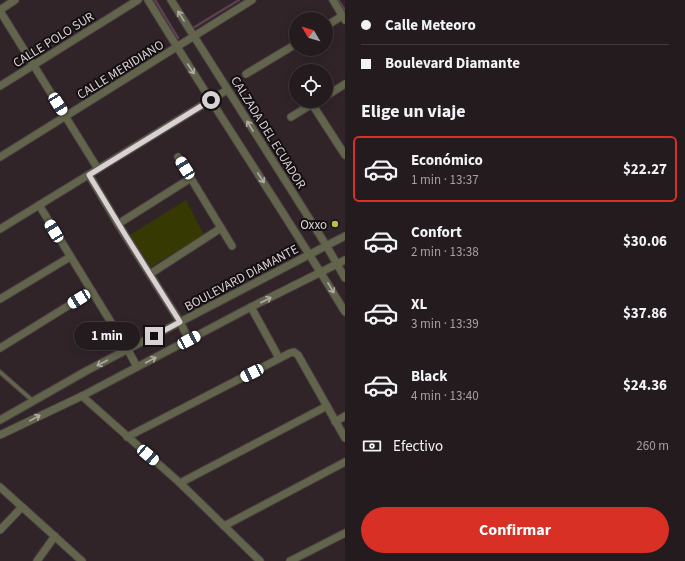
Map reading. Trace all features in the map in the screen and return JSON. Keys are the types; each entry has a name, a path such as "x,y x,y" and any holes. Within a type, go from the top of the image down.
{"street":[{"path":"15,0 0,10 98,169"},
{"name":"CALLE POLO SUR","path":"0,86 138,0"},
{"path":"148,0 310,254 345,312"},
{"name":"CALZADA DEL ECUADOR","path":"171,0 338,264 345,278"},
{"name":"CALLE MERIDIANO","path":"0,158 252,0"},
{"path":"333,0 344,18 333,23"},
{"path":"246,74 289,48"},
{"path":"333,92 345,84"},
{"path":"0,229 227,90"},
{"path":"291,117 306,108"},
{"path":"318,108 345,155"},
{"path":"178,157 232,246"},
{"path":"89,175 180,322 189,340"},
{"path":"118,224 191,178"},
{"path":"39,205 137,367"},
{"path":"150,274 222,228"},
{"name":"BOULEVARD DIAMANTE","path":"0,420 180,322 345,236"},
{"path":"0,299 70,256"},
{"path":"0,435 82,396 251,307 345,260"},
{"path":"0,348 92,291"},
{"path":"251,307 279,358"},
{"path":"127,437 279,358 294,352 298,355 335,422 344,435"},
{"path":"82,396 180,483 260,561"},
{"path":"180,483 327,406"},
{"path":"335,422 345,416"},
{"path":"224,526 345,462"},
{"path":"0,487 82,561"},
{"path":"0,530 22,507"},
{"path":"290,561 345,533"},
{"path":"37,561 55,536"}],"lane":[{"path":"0,372 33,401"}],"shaded area":[{"path":"186,200 204,235 151,267 130,235"}],"waterway":[{"path":"155,0 178,38"},
{"path":"193,28 239,0"},
{"path":"338,0 345,10"}],"place":[{"name":"Oxxo","path":"335,224"}],"route":[{"path":"154,336 180,322 89,175 211,100"}]}
